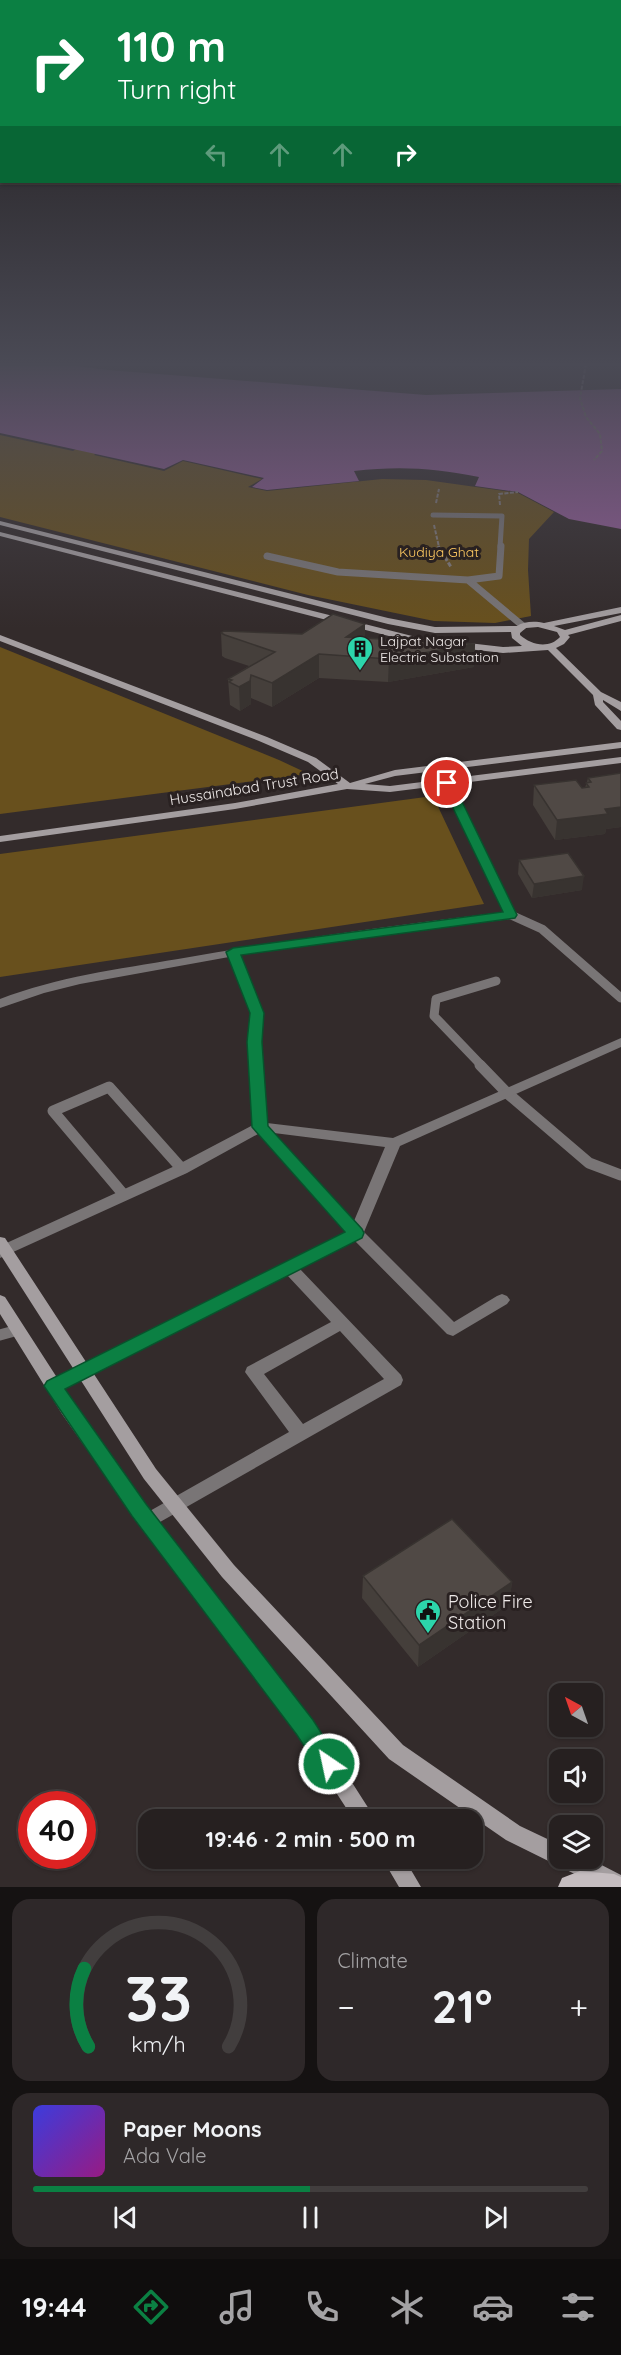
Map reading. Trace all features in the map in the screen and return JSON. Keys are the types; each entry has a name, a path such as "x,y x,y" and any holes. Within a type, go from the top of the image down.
{"main road":[{"path":"571,1887 580,1884 614,1887"}],"street":[{"path":"0,523 435,630 520,628 621,610"},
{"path":"0,534 416,640 503,650 549,646 564,641 564,633"},
{"path":"547,625 564,633 621,618"},
{"path":"520,628 515,632 518,640 537,647"},
{"path":"0,638 263,739 312,760 347,786 395,772 621,745"},
{"path":"549,646 598,694 614,701 621,708"},
{"path":"598,694 598,703 621,727"},
{"name":"Hussainabad Trust Road","path":"0,839 235,806 347,786 390,789 621,760"},
{"path":"0,1004 19,996 85,980 233,952 511,915 447,783"},
{"path":"233,952 257,1013 254,1042 260,1127 356,1233 453,1330 502,1300"},
{"path":"549,1851 513,1833 396,1752 228,1571 150,1474 2,1248 182,1169 260,1127 394,1143 621,1042"},
{"path":"53,1386 356,1233 394,1143"},
{"path":"147,1521 395,1380 289,1267"},
{"path":"0,1301 53,1386 147,1521 305,1728 359,1809"},
{"path":"300,1433 253,1372 342,1323"},
{"path":"399,1869 411,1887"},
{"path":"587,1869 621,1886"}],"lane":[{"path":"267,556 338,572 460,580 499,576 502,516 433,515"},
{"path":"468,580 520,628"},
{"path":"511,915 542,929 621,998"},
{"path":"496,981 436,999 434,1016 507,1093 589,1163 621,1175"},
{"path":"124,1195 53,1112 109,1087 182,1169"},
{"path":"0,1335 18,1330"}],"path":[{"path":"594,460 602,452"},
{"path":"439,489 433,515 437,544 460,580"},
{"path":"500,516 499,494 518,492"}],"green space":[{"name":"Kudiya Ghat","path":"0,452 97,452 94,455 164,471 183,461 262,479 248,487 267,491 382,479 426,480 518,493 554,512 529,539 528,570 531,616 495,623 434,621 308,595 0,517"},
{"path":"0,647 279,760 309,774 0,814"},
{"path":"433,796 484,904 0,977 0,854"}],"shaded area":[{"path":"87,452 621,452 621,529 569,519 518,492 475,486 479,477 463,474 401,468 370,469 354,471 359,481 267,490 252,487 264,478 183,460 164,469"}],"building":[{"path":"333,614 365,624 346,637 475,644 389,659 319,654 272,683 251,675 250,681 239,687 229,682 232,680 228,679 275,652 221,633 224,631 302,634"},
{"path":"621,773 621,807 605,809 608,814 557,820 534,785 576,780 582,788 589,787 586,783 591,782 588,778"},
{"path":"568,853 584,876 534,884 519,860"},
{"name":"Police Fire Station","path":"452,1519 512,1582 419,1645 363,1576"}],"place":[{"name":"Lajpat Nagar Electric Substation","path":"360,672"},
{"name":"Police Fire Station","path":"428,1635"}],"route":[{"path":"329,1764 305,1728 139,1510 53,1386 356,1233 260,1127 254,1042 257,1013 233,952 511,915 447,783"}]}
